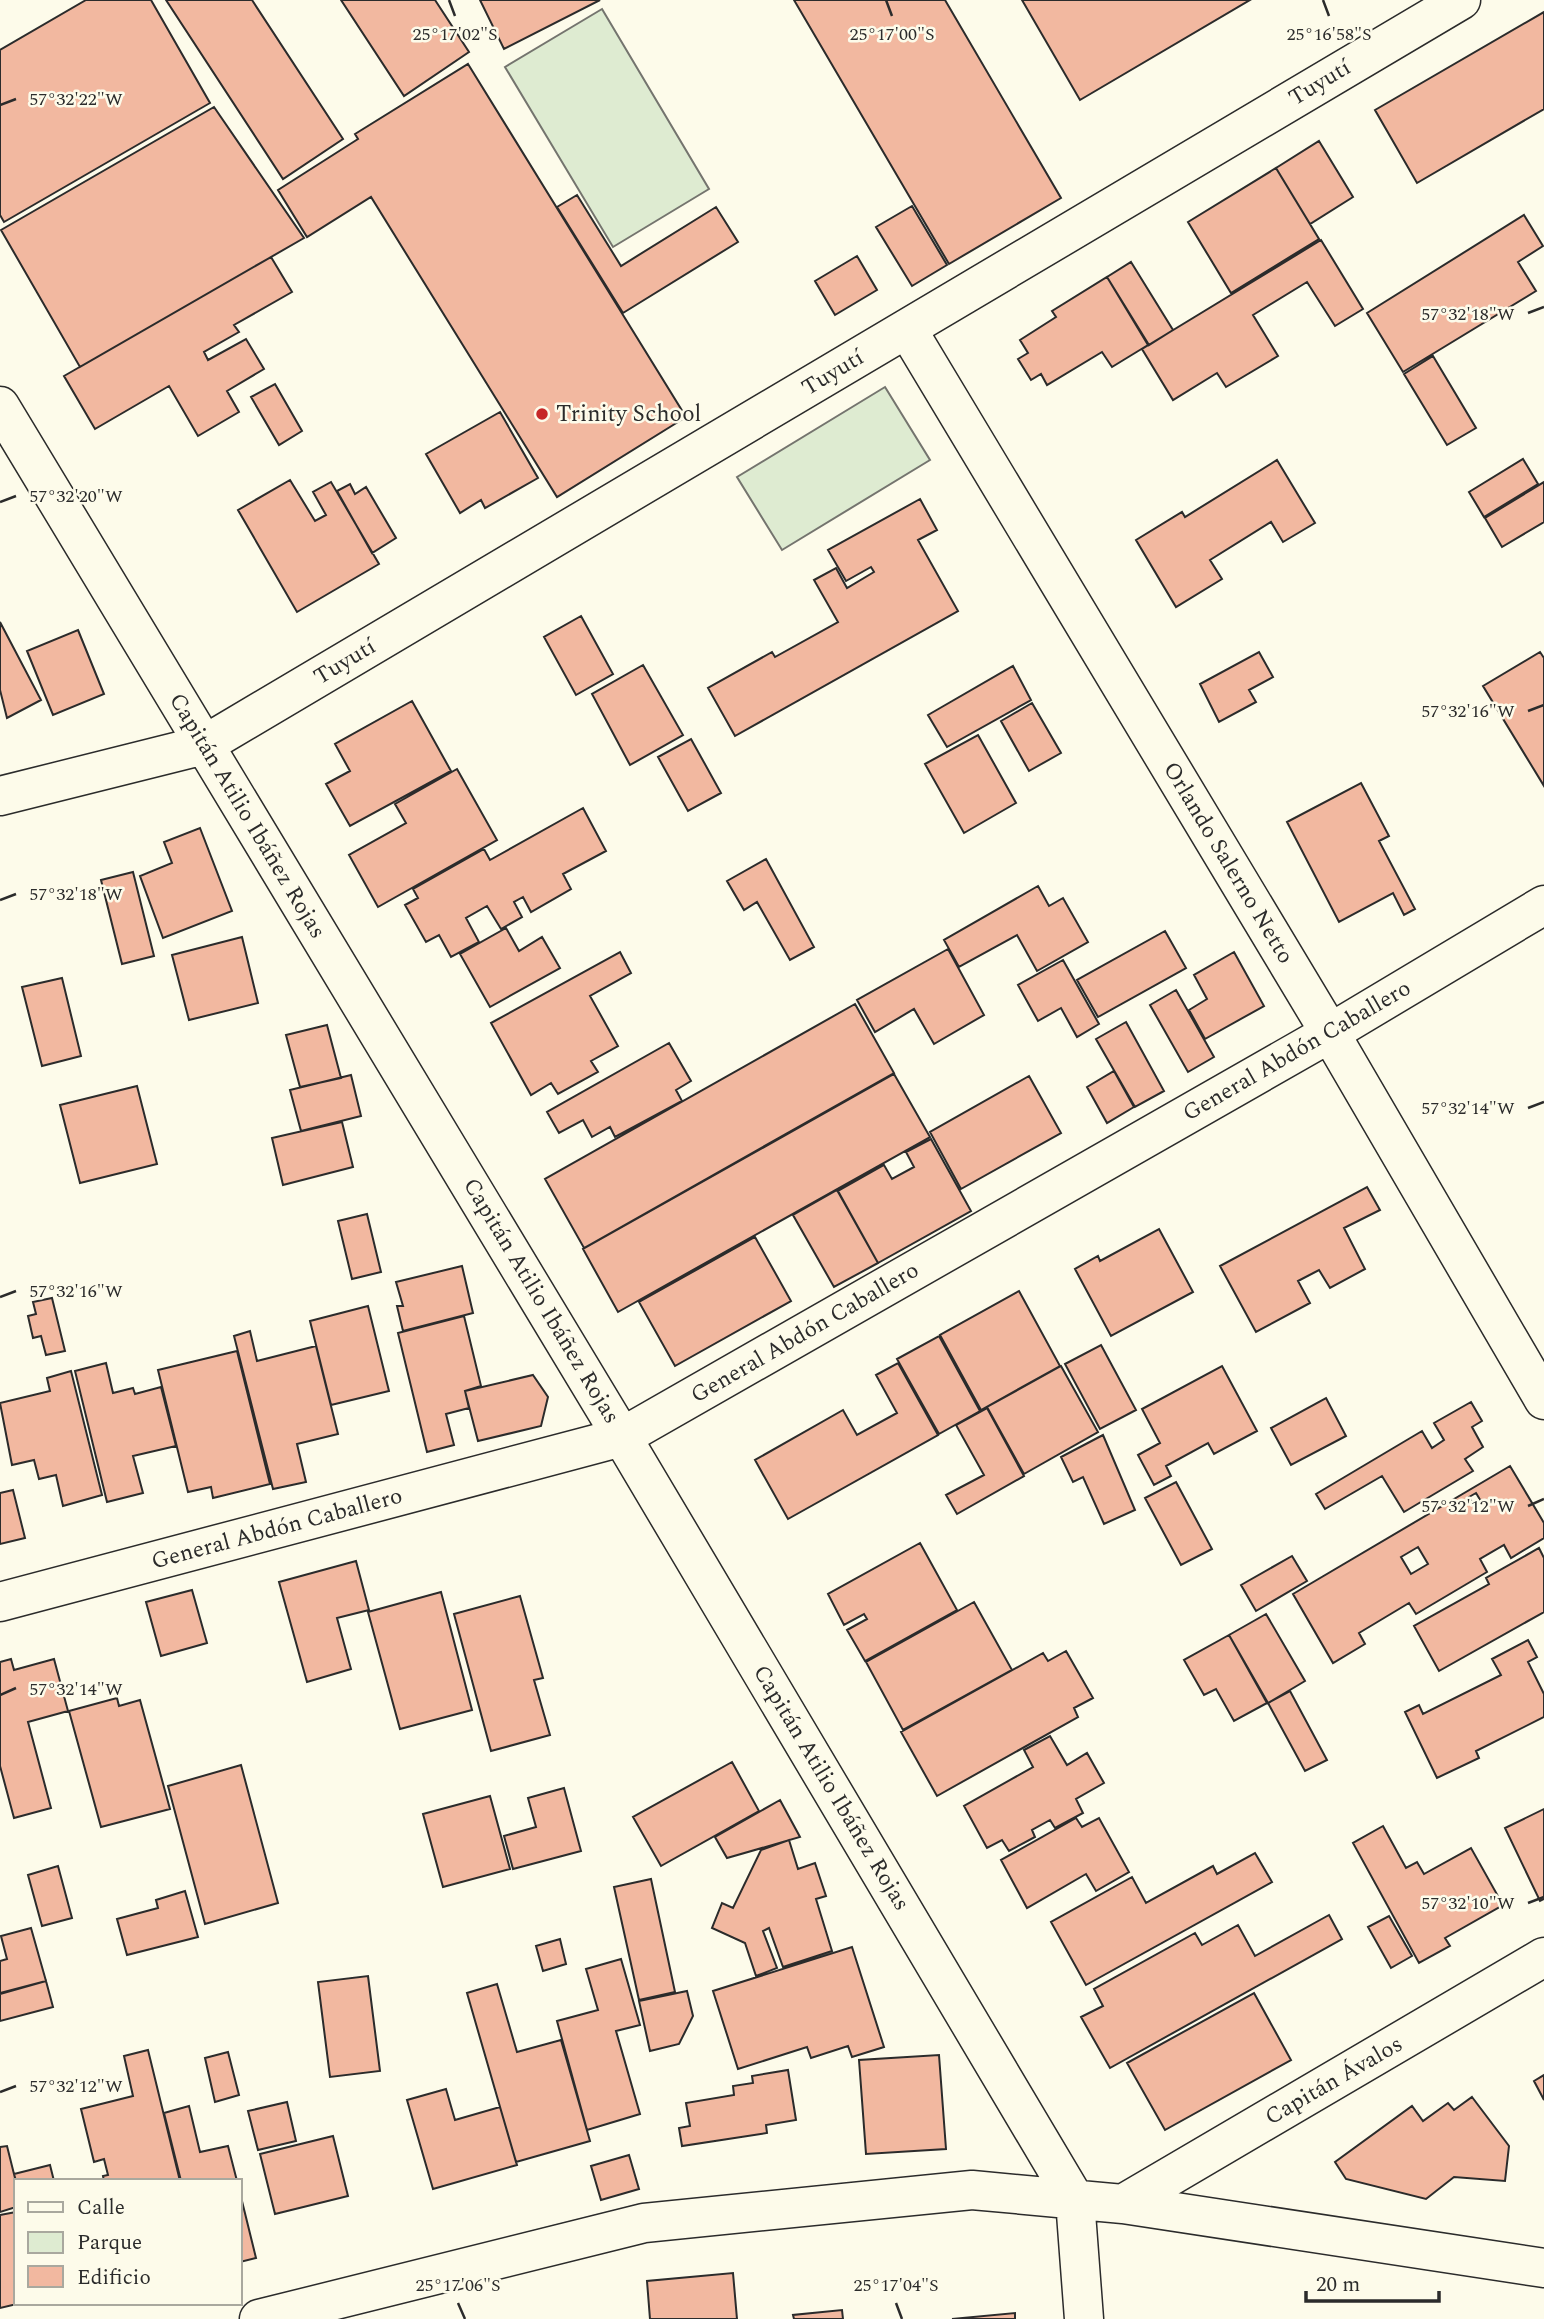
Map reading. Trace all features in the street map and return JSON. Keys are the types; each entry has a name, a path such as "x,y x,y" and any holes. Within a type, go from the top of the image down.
{"street":[{"name":"Tuyutí","path":"0,796 204,745 1461,0"},
{"name":"Orlando Salerno Netto","path":"907,329 1330,1033 1544,1400"},
{"name":"Capitán Atilio Ibáñez Rojas","path":"0,406 622,1437 1075,2200"},
{"name":"General Abdón Caballero","path":"0,1602 622,1437 1330,1033 1544,905"},
{"name":"Capitán Ávalos","path":"1123,2204 1544,1957"},
{"path":"259,2319 644,2223 972,2190 1123,2204 1544,2268"},
{"path":"1075,2200 1084,2319"}],"green space":[{"path":"602,9 709,189 613,247 505,67"},
{"path":"885,387 930,460 782,550 737,477"}],"building":[{"path":"86,0 151,0 210,103 4,222 0,215 0,50"},
{"path":"166,0 252,0 343,139 283,179"},
{"path":"341,0 435,0 469,52 404,96"},
{"path":"480,0 600,0 504,49"},
{"path":"794,0 945,0 1061,198 949,264"},
{"path":"1022,0 1250,0 1080,100"},
{"path":"1544,12 1544,109 1417,183 1375,110"},
{"path":"468,64 686,417 557,497 371,197 307,237 278,190 358,139 355,134"},
{"path":"214,107 304,238 80,367 1,230"},
{"path":"1319,141 1353,197 1310,224 1276,168"},
{"path":"1276,168 1319,239 1231,293 1188,222"},
{"path":"577,195 621,266 716,207 738,242 623,313 557,207"},
{"path":"912,206 947,265 912,286 876,227"},
{"path":"1524,215 1543,246 1518,262 1536,291 1403,372 1367,313"},
{"path":"1321,240 1363,309 1335,326 1307,282 1253,315 1278,356 1226,387 1217,373 1173,400 1142,349"},
{"path":"857,256 877,290 835,315 815,281"},
{"path":"271,257 292,292 234,325 239,332 204,352 208,360 246,339 264,369 227,391 239,412 198,436 169,386 95,429 64,376"},
{"path":"1131,262 1173,330 1149,345 1107,277"},
{"path":"1107,277 1148,345 1112,367 1102,352 1047,385 1041,374 1031,380 1018,359 1028,353 1020,340 1056,317 1052,311"},
{"path":"1433,356 1476,428 1447,445 1404,374"},
{"path":"275,384 302,431 279,445 251,397"},
{"path":"500,412 538,478 485,508 481,500 460,513 426,454"},
{"path":"1523,459 1538,484 1484,517 1469,492"},
{"path":"1277,460 1315,523 1283,542 1271,522 1210,560 1222,579 1176,607 1136,540 1182,512 1185,517"},
{"path":"290,480 315,521 326,515 313,492 331,482 379,564 297,612 238,510"},
{"path":"1544,482 1544,522 1502,547 1485,518"},
{"path":"350,484 355,494 366,487 396,538 372,553 337,491"},
{"path":"920,499 937,530 918,540 958,611 735,736 708,688 772,652 775,657 838,622 814,580 836,568 847,588 874,572 871,567 846,581 828,550"},
{"path":"581,616 613,674 576,695 544,637"},
{"path":"0,622 41,700 7,718 0,690"},
{"path":"78,630 104,694 53,715 27,651"},
{"path":"1259,652 1273,677 1249,690 1256,702 1219,722 1200,684"},
{"path":"1540,652 1544,658 1544,786 1483,686"},
{"path":"643,665 683,735 630,765 592,694"},
{"path":"1013,666 1031,700 947,747 928,715"},
{"path":"412,701 451,771 350,826 326,784 350,771 335,744"},
{"path":"1032,703 1061,753 1029,771 1001,721"},
{"path":"978,735 1016,803 964,833 925,764"},
{"path":"691,739 721,793 688,811 658,757"},
{"path":"457,769 497,840 378,907 349,855 406,823 395,804"},
{"path":"1361,783 1389,836 1379,841 1415,909 1404,915 1393,893 1339,922 1287,822"},
{"path":"583,808 606,851 563,874 571,889 531,912 523,897 514,902 522,917 501,929 487,906 466,918 479,942 451,957 439,935 426,942 405,905 418,898 413,889 484,849 490,860"},
{"path":"200,828 232,911 163,938 140,876 172,863 164,842"},
{"path":"766,859 814,947 790,960 757,902 744,910 727,881"},
{"path":"133,872 154,956 122,964 101,880"},
{"path":"1038,886 1049,906 1063,898 1088,942 1037,971 1017,935 959,967 944,940"},
{"path":"506,928 519,951 542,937 560,968 490,1007 460,954"},
{"path":"1165,931 1186,968 1098,1017 1077,980"},
{"path":"242,937 258,1003 189,1020 172,955"},
{"path":"948,949 984,1015 934,1044 914,1009 875,1032 857,1000"},
{"path":"620,952 631,973 590,996 618,1046 591,1061 598,1072 558,1094 551,1083 531,1095 491,1023"},
{"path":"1234,952 1264,1006 1205,1039 1189,1010 1207,999 1194,975"},
{"path":"1063,960 1099,1024 1077,1037 1061,1008 1038,1021 1018,985"},
{"path":"62,978 81,1056 42,1066 22,987"},
{"path":"1176,990 1214,1057 1188,1072 1150,1005"},
{"path":"855,1004 894,1073 584,1248 545,1179"},
{"path":"1126,1022 1164,1091 1135,1107 1096,1039"},
{"path":"327,1025 341,1078 300,1087 286,1035"},
{"path":"669,1043 691,1081 676,1090 682,1101 615,1137 610,1127 592,1137 583,1120 559,1133 547,1112"},
{"path":"1114,1071 1134,1107 1107,1123 1087,1087"},
{"path":"894,1074 930,1137 618,1312 583,1249"},
{"path":"351,1075 361,1116 301,1131 290,1090"},
{"path":"1029,1076 1061,1133 961,1189 930,1132"},
{"path":"137,1086 157,1164 80,1183 60,1105"},
{"path":"342,1122 353,1167 283,1185 272,1138"},
{"path":"931,1139 971,1211 878,1263 838,1191 884,1165 892,1179 914,1167 906,1152"},
{"path":"1367,1187 1380,1210 1344,1228 1365,1269 1330,1288 1319,1270 1298,1281 1310,1303 1256,1332 1220,1266"},
{"path":"837,1190 878,1263 834,1287 793,1215"},
{"path":"367,1214 381,1272 352,1279 338,1221"},
{"path":"1159,1229 1193,1292 1111,1336 1075,1269 1098,1256 1100,1261"},
{"path":"755,1237 791,1301 675,1366 639,1302"},
{"path":"462,1266 473,1313 403,1331 397,1306 403,1306 396,1282"},
{"path":"1019,1291 1060,1366 981,1410 940,1335"},
{"path":"52,1298 65,1351 46,1355 41,1336 33,1338 28,1316 36,1314 33,1302"},
{"path":"368,1306 389,1391 331,1405 310,1321"},
{"path":"464,1316 481,1386 465,1391 469,1408 446,1414 454,1445 427,1452 398,1333"},
{"path":"250,1331 257,1361 316,1346 338,1434 297,1444 306,1482 273,1489 234,1336"},
{"path":"939,1336 980,1411 939,1434 897,1359"},
{"path":"1101,1345 1136,1410 1100,1429 1065,1364"},
{"path":"237,1351 270,1484 213,1498 211,1487 188,1492 158,1370"},
{"path":"106,1363 113,1393 133,1388 135,1394 161,1387 176,1446 133,1456 143,1493 107,1502 75,1371"},
{"path":"898,1363 938,1435 788,1519 755,1460 843,1410 857,1435 897,1413 876,1375"},
{"path":"1061,1366 1098,1432 1024,1474 987,1407"},
{"path":"1222,1366 1257,1431 1214,1454 1208,1443 1166,1466 1171,1476 1154,1485 1138,1455 1160,1443 1142,1409"},
{"path":"71,1371 102,1495 63,1506 56,1475 39,1479 34,1460 12,1465 0,1403 50,1391 47,1378"},
{"path":"533,1375 548,1397 541,1426 478,1441 465,1391"},
{"path":"1326,1398 1346,1436 1291,1465 1271,1428"},
{"path":"1471,1402 1482,1421 1472,1427 1483,1447 1465,1459 1473,1471 1404,1512 1382,1476 1325,1509 1316,1494 1422,1431 1432,1448 1444,1440 1434,1423"},
{"path":"987,1408 1024,1476 957,1514 946,1495 984,1475 956,1425"},
{"path":"1103,1435 1135,1510 1104,1524 1083,1477 1073,1482 1061,1457"},
{"path":"1510,1466 1544,1523 1544,1538 1511,1558 1504,1545 1480,1559 1487,1572 1416,1614 1409,1603 1359,1633 1365,1644 1333,1663 1293,1594","holes":["1476,1493 1485,1508 1478,1512 1469,1497","1418,1547 1428,1564 1411,1574 1401,1557"]},
{"path":"1176,1482 1212,1549 1181,1565 1145,1498"},
{"path":"13,1490 25,1538 0,1544 0,1493"},
{"path":"920,1543 957,1610 865,1661 847,1630 867,1619 864,1614 844,1625 828,1594"},
{"path":"1539,1548 1544,1558 1544,1612 1439,1671 1414,1626 1489,1584 1486,1578"},
{"path":"1292,1556 1307,1581 1256,1611 1241,1585"},
{"path":"356,1561 369,1610 337,1618 351,1669 307,1682 279,1582"},
{"path":"192,1590 207,1643 161,1656 146,1602"},
{"path":"441,1592 472,1710 400,1729 368,1612"},
{"path":"520,1596 543,1678 534,1680 550,1735 491,1751 454,1614"},
{"path":"974,1602 1012,1670 903,1730 866,1662"},
{"path":"1266,1614 1305,1681 1268,1703 1229,1635"},
{"path":"1229,1635 1267,1703 1234,1721 1216,1689 1204,1695 1184,1660"},
{"path":"1528,1640 1537,1657 1528,1662 1544,1694 1544,1717 1476,1751 1479,1758 1437,1778 1405,1712 1419,1705 1423,1714 1501,1675 1492,1659"},
{"path":"1066,1651 1093,1698 1074,1708 1078,1717 937,1796 901,1732 1043,1653 1048,1661"},
{"path":"11,1659 14,1670 54,1659 68,1711 28,1722 51,1808 14,1818 0,1766 0,1662"},
{"path":"1290,1691 1327,1760 1305,1771 1268,1703"},
{"path":"117,1698 119,1706 140,1700 170,1809 101,1827 69,1711"},
{"path":"1050,1736 1067,1765 1087,1753 1104,1783 1076,1799 1083,1813 1055,1828 1050,1820 1032,1830 1035,1837 1009,1851 1002,1840 987,1848 964,1806 1033,1767 1024,1750"},
{"path":"732,1762 759,1811 661,1866 633,1817"},
{"path":"241,1765 278,1903 205,1924 168,1786"},
{"path":"564,1788 581,1851 513,1869 504,1836 536,1827 528,1798"},
{"path":"490,1796 510,1869 443,1887 423,1814"},
{"path":"780,1800 800,1837 727,1858 715,1837"},
{"path":"1544,1809 1544,1899 1540,1901 1505,1828"},
{"path":"1076,1818 1082,1827 1099,1818 1129,1872 1096,1891 1086,1874 1027,1908 1001,1860"},
{"path":"1383,1826 1406,1868 1417,1862 1424,1874 1471,1848 1503,1905 1445,1938 1450,1946 1419,1963 1353,1843"},
{"path":"789,1840 798,1869 815,1863 826,1896 816,1899 832,1951 783,1967 769,1928 763,1931 777,1968 756,1976 745,1943 712,1928 722,1903 733,1908 761,1850"},
{"path":"1255,1853 1272,1882 1086,1985 1051,1922 1132,1877 1146,1903 1213,1866 1217,1874"},
{"path":"58,1866 72,1918 42,1926 28,1875"},
{"path":"651,1879 675,1992 639,2000 614,1887"},
{"path":"185,1891 198,1937 127,1955 117,1919 158,1908 156,1900"},
{"path":"1329,1915 1342,1939 1110,2068 1081,2017 1103,2006 1094,1989 1195,1933 1202,1945 1238,1925 1255,1956"},
{"path":"1389,1916 1412,1956 1391,1968 1368,1927"},
{"path":"31,1928 46,1981 0,1993 0,1961 7,1959 1,1936"},
{"path":"560,1939 566,1964 543,1971 536,1946"},
{"path":"852,1947 884,2047 852,2057 848,2046 811,2058 807,2047 738,2069 713,1991"},
{"path":"621,1959 640,2025 616,2031 640,2114 587,2130 557,2021 598,2010 586,1969"},
{"path":"368,1976 380,2071 330,2077 318,1982"},
{"path":"46,1981 53,2007 0,2021 0,1994"},
{"path":"497,1984 517,2052 561,2040 590,2141 516,2162 467,1993"},
{"path":"687,1991 693,2016 679,2044 650,2051 639,2001"},
{"path":"1254,1993 1291,2060 1165,2130 1127,2063"},
{"path":"148,2050 180,2179 104,2179 103,2176 108,2175 104,2159 94,2162 81,2109 133,2096 124,2056"},
{"path":"228,2052 239,2095 215,2102 205,2058"},
{"path":"939,2055 946,2149 866,2154 859,2060"},
{"path":"788,2070 796,2120 766,2125 767,2133 682,2146 679,2128 690,2126 686,2103 734,2095 733,2086 753,2083 752,2076"},
{"path":"1544,2075 1544,2100 1534,2081"},
{"path":"446,2089 455,2120 500,2107 517,2165 433,2189 407,2100"},
{"path":"1472,2097 1509,2146 1505,2181 1454,2177 1426,2199 1346,2179 1335,2162 1412,2106 1423,2121 1448,2103 1454,2110"},
{"path":"287,2102 296,2141 258,2150 248,2111"},
{"path":"189,2106 200,2152 228,2146 236,2179 180,2179 164,2113"},
{"path":"333,2136 348,2196 275,2214 260,2154"},
{"path":"7,2146 15,2179 14,2208 0,2212 0,2147"},
{"path":"629,2155 639,2189 601,2200 591,2166"},
{"path":"50,2165 54,2179 15,2179 14,2174"},
{"path":"242,2201 256,2258 242,2262"},
{"path":"14,2212 14,2305 0,2308 0,2215"},
{"path":"733,2273 737,2319 650,2319 647,2281"},
{"path":"842,2310 843,2319 794,2319 793,2315"},
{"path":"1015,2313 1015,2319 952,2319"}],"place":[{"name":"Trinity School","path":"542,414"}]}
